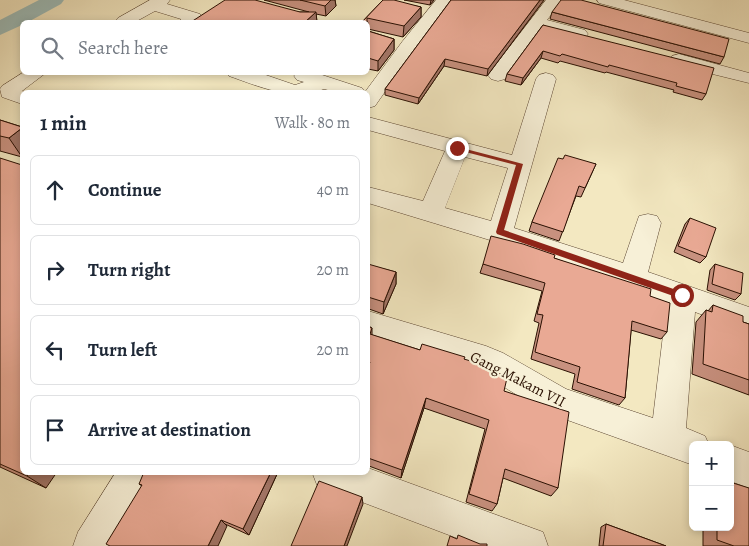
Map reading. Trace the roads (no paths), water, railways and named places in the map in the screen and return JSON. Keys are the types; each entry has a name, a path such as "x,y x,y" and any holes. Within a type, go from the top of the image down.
{"street":[{"path":"498,75 554,0"},
{"path":"606,0 749,38"},
{"path":"131,20 157,2 194,18 191,20"},
{"path":"370,90 400,44 432,7"},
{"path":"537,23 594,38"},
{"path":"661,55 748,79"},
{"path":"20,97 9,93 8,90 33,75"},
{"path":"245,75 291,90"},
{"path":"300,90 306,89 306,77 344,90"},
{"path":"500,232 546,79"},
{"path":"370,124 519,164"},
{"path":"431,211 457,148"},
{"path":"370,196 431,211 500,232 633,277 749,320"},
{"path":"633,277 648,223"},
{"path":"680,444 682,295"},
{"name":"Gang Makam VII","path":"370,325 476,356 492,363 557,401 680,444"},
{"path":"734,464 749,470"},
{"path":"92,546 135,475"},
{"path":"338,475 529,546"}],"waterway":[{"path":"0,29 54,0"}]}
